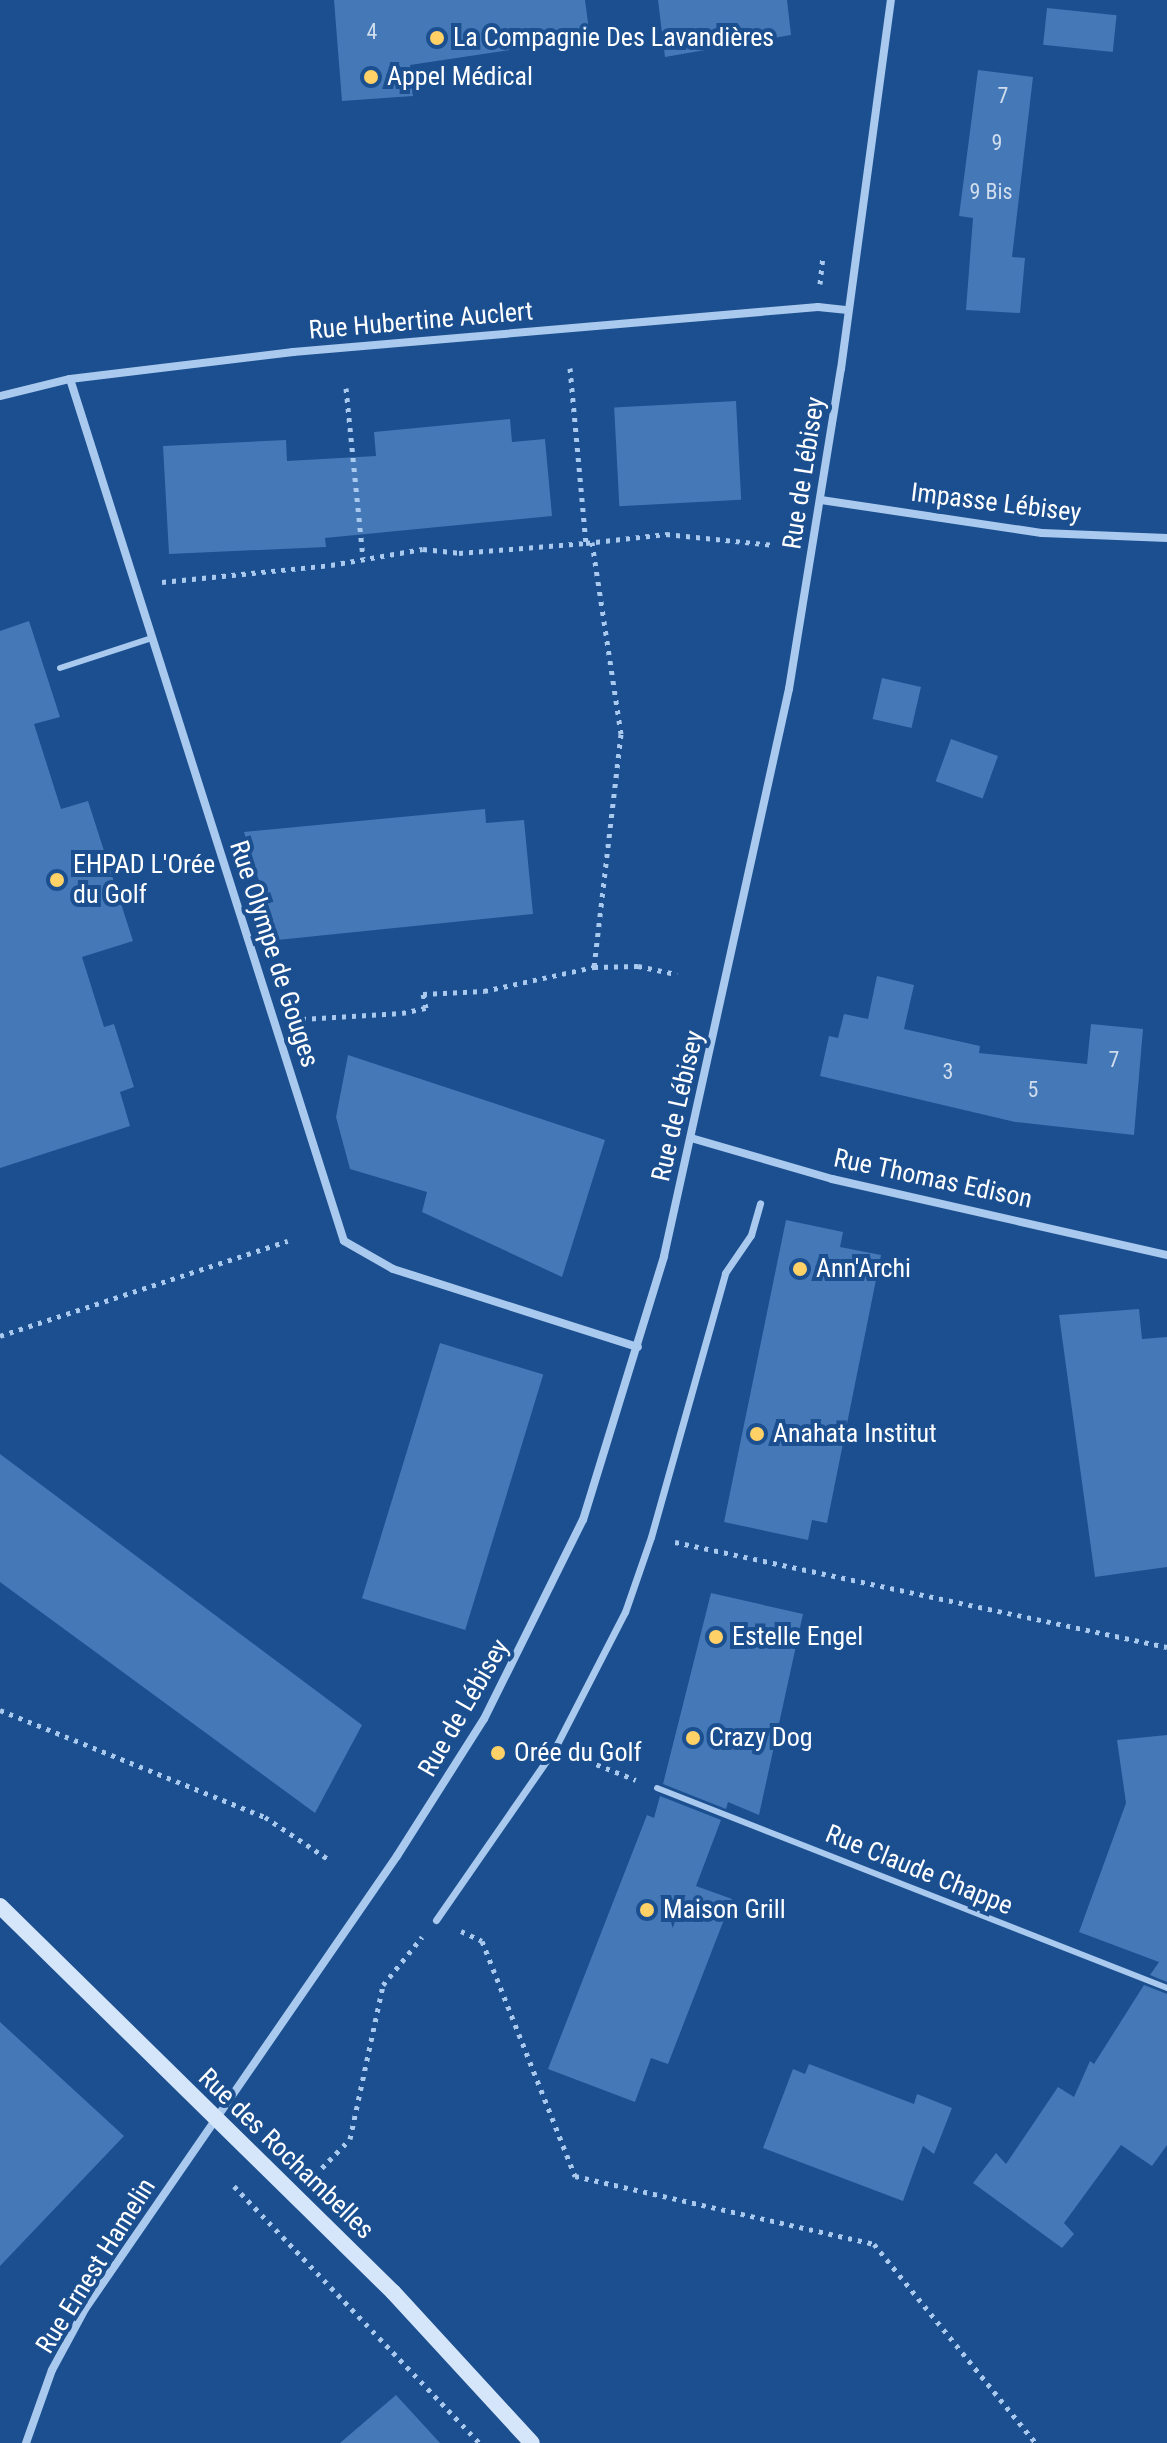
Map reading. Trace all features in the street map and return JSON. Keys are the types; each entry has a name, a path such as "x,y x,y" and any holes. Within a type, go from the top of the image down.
{"main road":[{"name":"Rue des Rochambelles","path":"0,1906 393,2292 532,2443"}],"street":[{"name":"Rue de Lébisey","path":"217,2119 484,1719 583,1520 638,1347 691,1138 789,689 821,500 891,0"},
{"name":"Rue Hubertine Auclert","path":"0,396 70,379 566,328 818,307 848,310"},
{"name":"Rue Olympe de Gouges","path":"70,379 344,1241 393,1269 638,1347"},
{"name":"Impasse Lébisey","path":"821,500 1042,533 1167,538"},
{"name":"Rue Thomas Edison","path":"691,1138 832,1179 1167,1255"},
{"path":"436,1920 555,1748 625,1612 725,1273 751,1235 760,1203"},
{"name":"Rue Ernest Hamelin","path":"26,2443 52,2370 85,2309 217,2119"}],"lane":[{"path":"60,668 152,638"},
{"name":"Rue Claude Chappe","path":"657,1788 1167,1988"}],"path":[{"path":"821,279 823,257"},
{"path":"570,368 589,542 621,734 594,967"},
{"path":"346,388 363,558"},
{"path":"152,583 423,549 459,553 666,534 774,545"},
{"path":"294,1020 402,1013 426,1008 423,994 484,991 594,967 638,966 677,974"},
{"path":"0,1336 288,1241"},
{"path":"699,1547 1167,1647"},
{"path":"0,1710 265,1817 328,1859"},
{"path":"555,1748 657,1788"},
{"path":"311,2179 350,2139 383,1985 436,1920 482,1941 575,2176 874,2244 1036,2443"},
{"path":"234,2186 480,2443"}],"building":[{"path":"334,0 585,0 590,38 410,65 413,96 342,101"},
{"path":"658,0 787,0 791,35 665,57"},
{"path":"1047,8 1117,15 1113,52 1043,45"},
{"path":"978,70 1033,77 1012,257 1025,258 1020,313 966,310 973,218 959,216"},
{"path":"736,401 741,500 619,506 614,407"},
{"path":"510,419 512,442 545,439 552,516 325,538 326,547 169,554 163,446 286,440 287,461 376,456 374,432"},
{"name":"EHPAD L'Orée du Golf","path":"29,621 60,717 34,724 61,809 88,801 133,941 82,957 104,1027 114,1024 134,1087 120,1092 130,1126 0,1168 0,631"},
{"path":"882,678 921,687 912,728 873,719"},
{"path":"951,739 998,756 983,798 936,781"},
{"path":"485,809 486,823 524,820 533,914 277,940 244,832"},
{"path":"877,976 914,985 904,1029 980,1046 979,1053 1087,1064 1091,1024 1143,1029 1134,1135 1015,1122 820,1076 829,1036 838,1038 844,1014 868,1019"},
{"path":"348,1055 605,1140 562,1277 422,1212 427,1192 350,1169 336,1117"},
{"path":"786,1220 843,1232 840,1247 881,1255 827,1523 812,1520 808,1540 724,1522"},
{"path":"1139,1309 1142,1339 1167,1337 1167,1567 1095,1577 1059,1315"},
{"path":"440,1343 543,1375 465,1630 362,1598"},
{"path":"0,1454 362,1725 315,1813 0,1582"},
{"path":"711,1593 803,1614 759,1815 728,1802 726,1809 663,1784"},
{"path":"1167,1735 1167,1982 1150,1975 1159,1962 1079,1932 1126,1803 1117,1740"},
{"path":"660,1796 721,1820 696,1886 732,1899 668,2064 651,2058 635,2102 548,2069 647,1815 654,1818"},
{"path":"1144,1985 1167,1994 1167,2145 1152,2166 1121,2145 1064,2223 1074,2234 1062,2248 973,2183 996,2153 1006,2164 1058,2087 1074,2097 1090,2061 1094,2064"},
{"path":"0,2022 124,2136 0,2266"},
{"path":"809,2064 914,2104 917,2094 952,2108 934,2154 923,2146 903,2201 763,2148 793,2069 805,2074"},
{"path":"396,2395 440,2443 340,2443"}],"place":[{"name":"La Compagnie Des Lavandières","path":"437,38"},
{"name":"Appel Médical","path":"371,77"},
{"name":"EHPAD L'Orée du Golf","path":"57,880"},
{"name":"Ann'Archi","path":"800,1269"},
{"name":"Anahata Institut","path":"757,1434"},
{"name":"Estelle Engel","path":"716,1637"},
{"name":"Crazy Dog","path":"693,1738"},
{"name":"Orée du Golf","path":"498,1753"},
{"name":"Maison Grill","path":"647,1910"}]}
